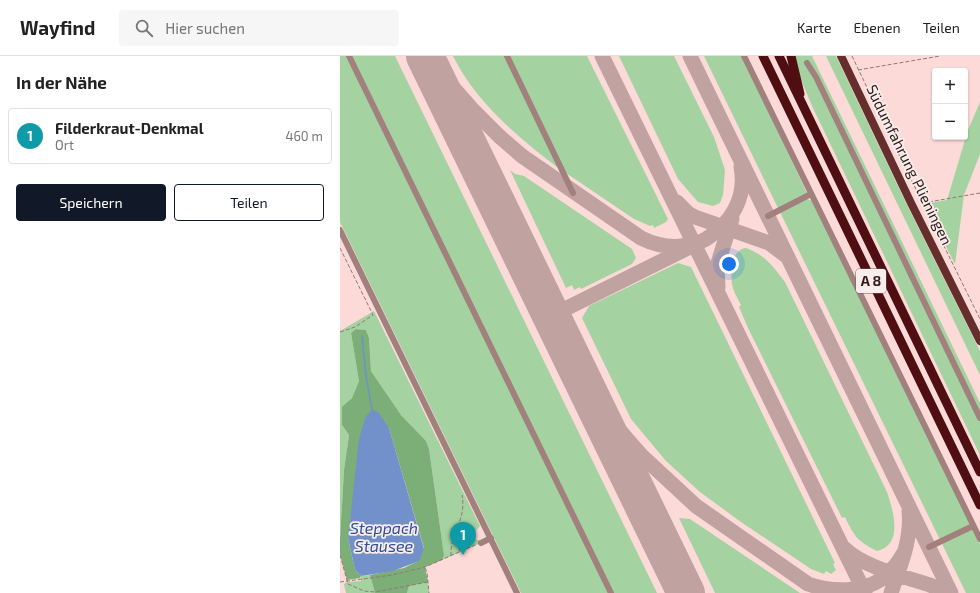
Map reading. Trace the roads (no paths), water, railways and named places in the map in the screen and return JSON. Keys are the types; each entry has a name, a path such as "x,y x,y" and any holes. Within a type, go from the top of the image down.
{"highway":[{"name":"A 8","path":"763,56 980,505"},
{"name":"A 8","path":"779,56 980,472"},
{"path":"791,56 803,107"}],"main road":[{"name":"Südumfahrung Plieningen","path":"841,56 980,341"}],"lane":[{"path":"349,56 611,593"},
{"path":"507,56 573,192"},
{"path":"744,56 980,539"},
{"path":"807,63 816,76 980,418"},
{"path":"768,216 811,194"},
{"path":"340,230 517,593"},
{"path":"929,547 973,526"},
{"path":"481,543 491,538"}],"water":[{"name":"Steppach Stausee","path":"372,410 378,412 389,428 424,549 419,561 393,571 361,576 355,570 348,538 359,439 366,416"}],"waterway":[{"path":"362,336 366,376 372,410"}],"place":[{"name":"Filderkraut-Denkmal","path":"463,555"}]}
